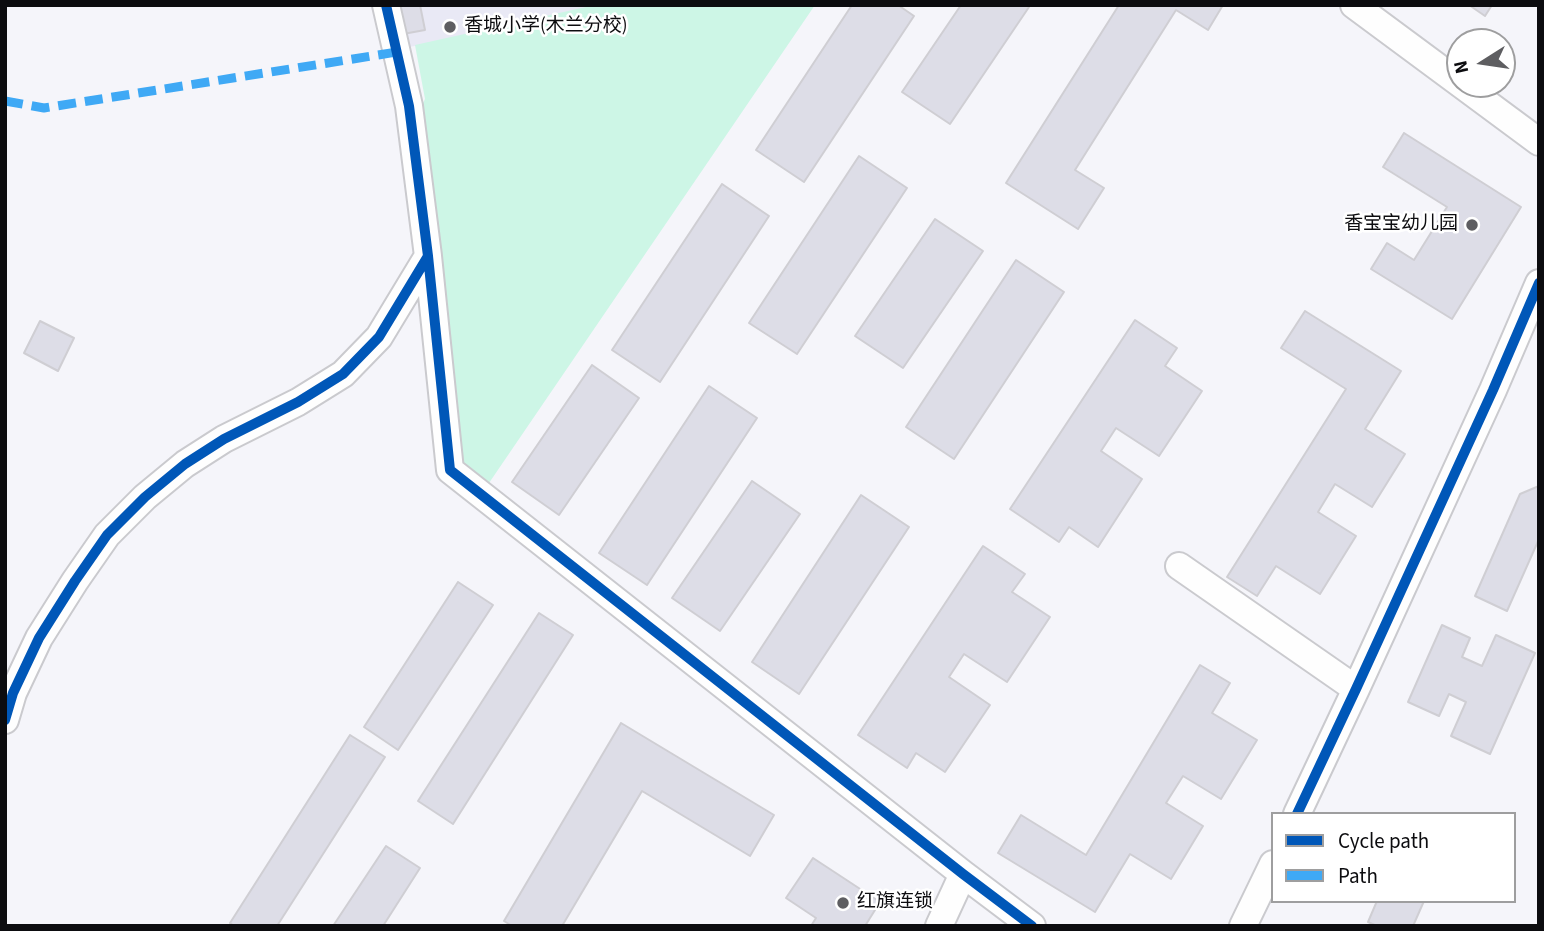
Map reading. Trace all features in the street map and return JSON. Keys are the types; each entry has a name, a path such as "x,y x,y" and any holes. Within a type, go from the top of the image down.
{"street":[{"path":"386,5 409,106 428,256 450,471 1032,926"},
{"path":"1354,5 1539,142"},
{"path":"5,720 13,693 39,638 107,535 145,497 185,464 224,439 299,402 343,374 379,337 428,256"},
{"path":"1298,812 1493,390 1539,283"},
{"path":"1179,566 1356,690"},
{"path":"1243,926 1271,868"},
{"path":"939,926 963,874"}],"shaded area":[{"name":"香城小学(木兰分校)","path":"391,5 610,5 400,49"}],"green space":[{"path":"595,5 815,5 489,483 457,457 419,111 425,99 415,45"}],"building":[{"path":"397,5 420,5 425,30 403,34"},
{"path":"852,5 898,5 914,16 804,182 756,150"},
{"path":"961,5 1029,7 950,124 902,92"},
{"path":"1119,5 1223,5 1208,30 1176,10 1075,170 1104,188 1078,229 1006,183"},
{"path":"1469,5 1492,5 1485,16"},
{"name":"香宝宝幼儿园","path":"1404,133 1521,207 1452,319 1371,269 1387,243 1414,260 1447,207 1383,167"},
{"path":"859,156 907,188 797,354 749,323"},
{"path":"722,184 769,216 660,382 612,350"},
{"path":"935,219 983,251 903,368 855,336"},
{"path":"1016,260 1064,292 954,459 906,427"},
{"path":"1305,311 1401,371 1365,429 1405,454 1372,507 1335,484 1318,512 1356,536 1320,594 1276,566 1257,596 1227,577 1346,389 1281,348"},
{"path":"1135,320 1177,348 1165,366 1202,391 1159,456 1116,428 1101,451 1142,479 1098,547 1069,527 1059,542 1010,509"},
{"path":"40,321 74,338 58,371 24,353"},
{"path":"592,365 639,398 559,515 512,482"},
{"path":"709,386 757,418 647,585 599,553"},
{"path":"752,481 800,514 720,631 672,598"},
{"path":"1539,486 1539,539 1507,611 1475,596 1520,494"},
{"path":"861,495 909,527 799,694 752,662"},
{"path":"983,546 1025,574 1012,592 1050,617 1007,682 964,654 949,677 990,705 945,772 916,753 907,768 858,735"},
{"path":"458,582 493,605 398,750 364,727"},
{"path":"539,613 573,635 453,824 418,801"},
{"path":"1442,625 1470,638 1462,657 1482,666 1496,635 1535,653 1490,754 1451,736 1466,702 1449,694 1439,716 1408,702"},
{"path":"1200,665 1230,683 1212,713 1257,740 1221,799 1183,776 1166,803 1203,826 1171,879 1130,854 1095,912 998,853 1021,815 1086,855"},
{"path":"621,723 774,815 750,856 642,791 562,926 512,926 504,921"},
{"path":"350,735 385,757 277,926 234,926 230,923"},
{"path":"386,846 420,868 383,926 333,926"},
{"path":"813,858 880,902 865,926 811,926 816,918 786,898"},
{"path":"1376,903 1423,903 1413,926 1377,926 1368,922"}],"marked path":[{"path":"5,101 44,108 397,52"}],"cycle path":[{"path":"5,720 13,693 39,638 107,535 145,497 185,464 224,439 298,402 343,374 379,337 428,256 409,106 386,5"},
{"path":"428,256 450,470 1032,926"},
{"path":"1298,812 1493,390 1539,283"}],"place":[{"name":"香城小学(木兰分校)","path":"450,27"},
{"name":"香宝宝幼儿园","path":"1472,225"},
{"name":"红旗连锁","path":"843,903"}]}
